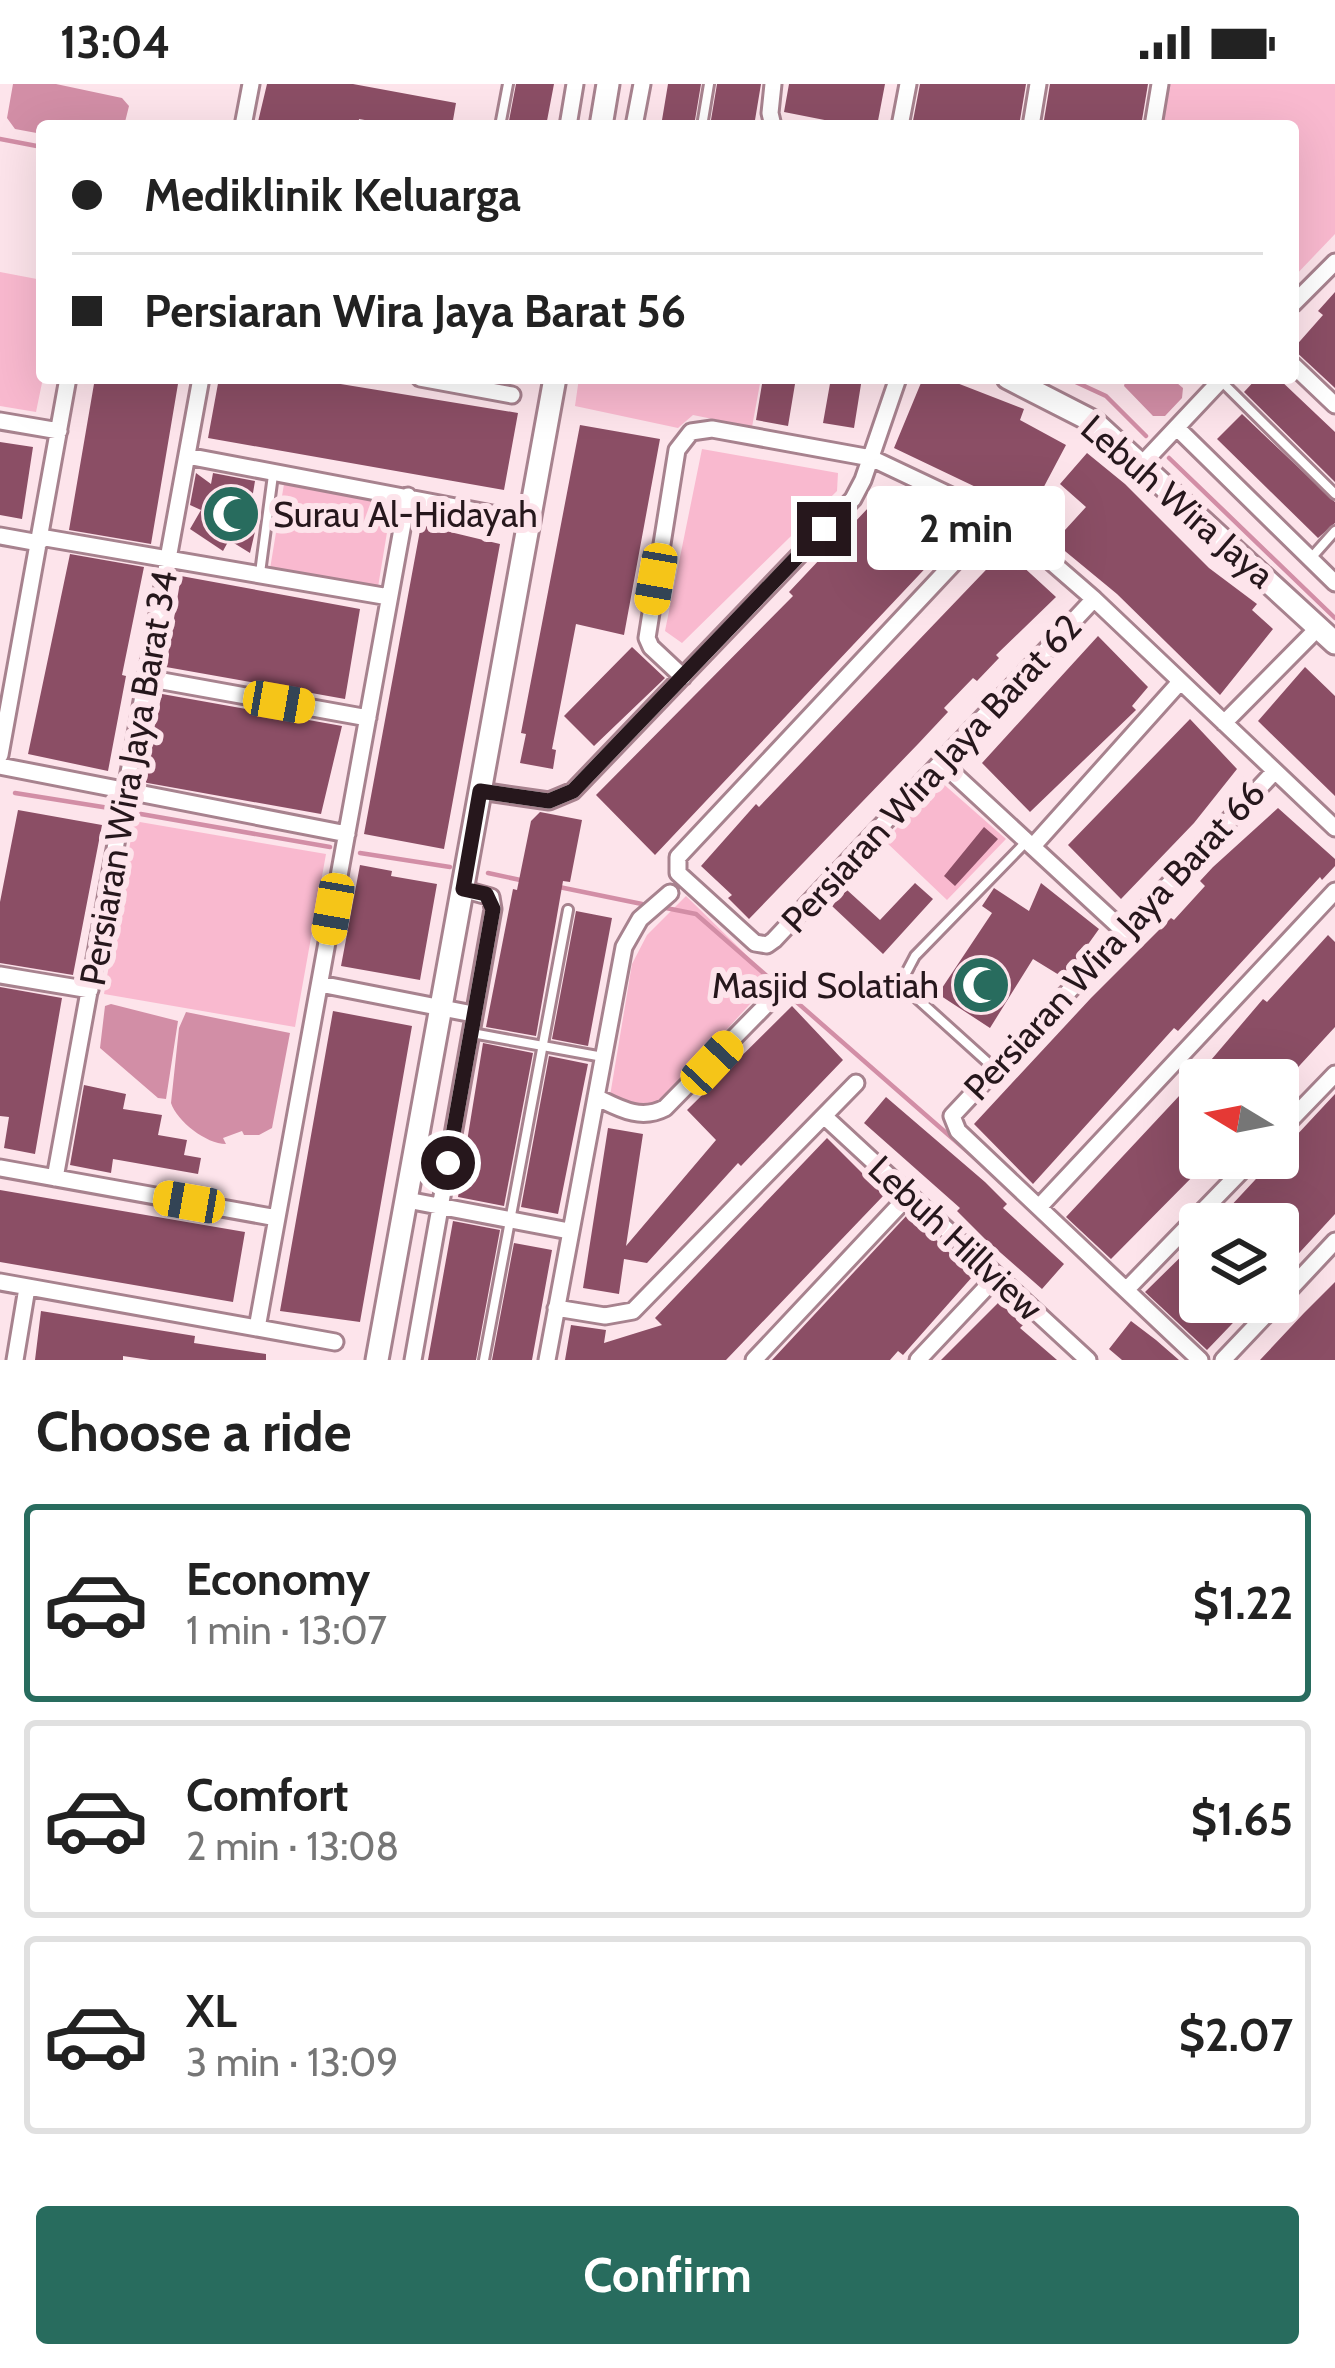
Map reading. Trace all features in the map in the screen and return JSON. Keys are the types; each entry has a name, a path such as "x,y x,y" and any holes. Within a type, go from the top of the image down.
{"street":[{"path":"244,120 251,84"},
{"path":"569,120 575,84"},
{"path":"602,120 608,84"},
{"path":"635,120 642,84"},
{"path":"772,120 773,84"},
{"path":"901,120 908,84"},
{"path":"1031,120 1039,84"},
{"path":"1154,120 1160,84"},
{"path":"1299,298 1335,262"},
{"path":"1299,371 1335,405"},
{"path":"0,755 67,384"},
{"name":"Persiaran Wira Jaya Barat 34","path":"56,1178 200,384"},
{"path":"452,384 512,395"},
{"path":"377,1360 555,384"},
{"path":"480,791 536,801 562,798 573,791 853,499 896,384"},
{"name":"Lebuh Wira Jaya","path":"1021,384 1073,409 1143,463 1327,635"},
{"path":"1143,463 1217,384"},
{"path":"0,421 58,431"},
{"path":"1177,428 1335,584"},
{"path":"683,677 647,638 677,451 691,432 712,429 871,458 1004,521 1094,599 1335,828"},
{"path":"187,456 529,520"},
{"path":"257,1328 407,496"},
{"name":"Persiaran Wira Jaya Barat 62","path":"988,514 979,536 683,851 676,866 679,873 754,944 767,945 1094,599"},
{"path":"0,536 389,597"},
{"path":"1224,723 1327,635"},
{"path":"0,642 20,645"},
{"path":"146,678 368,718"},
{"path":"1030,844 1180,682"},
{"path":"942,763 1125,932"},
{"path":"0,766 346,834"},
{"name":"Persiaran Wira Jaya Barat 66","path":"1041,1205 958,1131 954,1109 1274,772"},
{"path":"413,1360 493,909 486,894 463,889"},
{"path":"1200,1360 1041,1205 1335,891"},
{"path":"547,1360 624,947 640,919 670,892"},
{"path":"0,975 89,990"},
{"path":"320,983 473,1014"},
{"path":"596,1096 639,1114 665,1108 771,1000"},
{"path":"1299,1111 1335,1074"},
{"path":"556,1309 605,1316 633,1311 856,1083"},
{"name":"Lebuh Hillview","path":"824,1116 1088,1360"},
{"path":"0,1168 277,1218"},
{"path":"1127,1289 1234,1179"},
{"path":"754,1360 909,1195"},
{"path":"406,1200 569,1231"},
{"path":"1299,1279 1335,1240"},
{"path":"918,1360 997,1277"},
{"path":"0,1282 335,1342"},
{"path":"15,1360 27,1288"},
{"path":"1223,1360 1258,1323"}],"lane":[{"path":"501,120 508,84"},
{"path":"703,120 709,84"},
{"path":"1227,384 1335,494"},
{"path":"260,575 274,472"},
{"path":"1310,559 1335,531"},
{"path":"994,1068 911,993 905,975 915,956 1030,844"},
{"path":"484,1360 568,910"},
{"path":"470,1032 603,1057"}],"shaded area":[{"path":"13,84 56,84 122,98 129,106 126,120 36,120 36,133 15,129 7,118"},
{"path":"1168,84 1335,84 1335,234 1299,272 1299,120 1159,120"},
{"path":"0,272 36,279 36,384 42,384 36,412 0,406"},
{"path":"578,384 760,384 752,427 693,415 678,428 575,406"},
{"path":"1178,384 1182,398 1165,416 1153,416 1124,386"},
{"path":"702,449 838,473 837,491 682,643 665,631"},
{"path":"284,484 392,502 378,587 270,569"},
{"path":"940,781 1006,839 947,900 885,841"},
{"path":"134,821 326,854 295,1027 104,994"},
{"path":"686,896 772,980 654,1109 610,1096 632,964 647,935"},
{"path":"105,1006 178,1021 166,1099 158,1098 100,1048"},
{"path":"186,1012 290,1033 272,1128 259,1135 242,1131 223,1138 226,1144 201,1136 179,1117 171,1103 179,1028"}],"building":[{"path":"267,84 353,84 456,103 453,120 258,120"},
{"path":"516,84 554,84 547,120 509,120"},
{"path":"668,84 701,84 695,120 662,120"},
{"path":"717,84 761,84 755,120 711,120"},
{"path":"789,84 885,84 878,120 825,120 784,112"},
{"path":"920,84 1026,84 1020,120 913,120"},
{"path":"1050,84 1148,84 1142,120 1044,120"},
{"path":"1335,292 1335,388 1299,355 1299,342 1323,315 1318,311"},
{"path":"94,384 178,384 151,544 69,530"},
{"path":"218,384 341,384 518,413 504,490 208,438"},
{"path":"762,384 795,384 788,426 756,420"},
{"path":"830,384 861,384 854,428 823,423"},
{"path":"921,384 959,384 1024,409 1020,420 1066,445 1030,513 1005,495 1003,500 894,448"},
{"path":"1251,384 1284,384 1335,432 1335,482 1244,392"},
{"path":"1242,414 1335,502 1335,523 1318,538 1217,439"},
{"path":"580,425 660,439 624,635 576,624 552,749 556,750 553,769 520,763 526,734 521,733"},
{"path":"0,442 33,447 22,519 0,515"},
{"path":"1087,453 1209,568 1257,604 1252,610 1273,629 1220,695 1117,594 1054,542 1086,507 1060,484"},
{"name":"Surau Al-Hidayah","path":"196,473 211,484 213,473 255,481 252,499 260,510 250,553 229,540 223,551 190,529 201,510 190,505"},
{"path":"885,490 918,521 924,514 952,540 655,855 596,795 793,596 789,592"},
{"path":"421,525 500,544 444,849 364,834"},
{"path":"1005,550 1056,597 996,655 999,658 977,681 973,678 944,708 948,712 749,919 701,866"},
{"path":"70,554 144,567 108,771 28,754"},
{"path":"181,576 360,609 345,699 166,667"},
{"path":"1098,636 1148,687 1132,706 1136,710 1030,812 982,763"},
{"path":"632,647 665,678 594,746 564,716"},
{"path":"1305,667 1335,696 1335,796 1258,721"},
{"path":"162,694 342,726 321,814 142,782"},
{"path":"1190,719 1237,769 1194,823 1121,899 1068,845"},
{"path":"1278,808 1335,859 1335,866 1178,1031 1174,1028 1033,1184 974,1124 1091,998 1174,920 1205,886 1200,881 1213,867"},
{"path":"18,810 102,825 73,975 0,963 0,902"},
{"path":"540,812 582,820 570,882 563,881 536,1036 486,1027 513,889 517,890 531,821"},
{"path":"984,827 998,839 955,886 944,876"},
{"path":"360,865 437,884 420,980 341,966"},
{"path":"915,883 933,899 883,954 832,906 847,890 880,920"},
{"path":"1041,883 1099,929 1064,978 1033,959 990,1028 938,994 992,913 982,906 994,888 1029,911"},
{"path":"576,911 612,918 588,1046 552,1039"},
{"path":"1328,935 1335,942 1335,1027 1299,1066 1299,1059 1212,1059 1263,999 1267,1002"},
{"path":"0,987 62,998 35,1154 4,1148 9,1117 0,1116"},
{"path":"792,1006 843,1060 741,1166 738,1163 647,1263 624,1259 619,1294 583,1288 608,1128 643,1134 626,1246 716,1140 687,1110"},
{"path":"333,1011 412,1026 360,1322 280,1311"},
{"path":"483,1043 533,1053 504,1206 458,1197"},
{"path":"549,1056 588,1064 558,1214 521,1207"},
{"path":"84,1085 126,1094 123,1109 162,1115 158,1135 187,1140 184,1155 201,1158 198,1174 113,1159 111,1173 70,1165"},
{"path":"1335,1094 1335,1214 1299,1253 1299,1203 1234,1203 1256,1179 1299,1179 1299,1133"},
{"path":"1179,1096 1179,1179 1190,1179 1111,1259 1066,1217"},
{"path":"886,1097 985,1182 1007,1204 1003,1208 1064,1264 1042,1289 864,1123"},
{"path":"827,1138 884,1195 726,1360 565,1360 571,1325 606,1330 604,1343 662,1325 655,1318"},
{"path":"0,1190 245,1232 233,1302 0,1262"},
{"path":"909,1213 973,1276 903,1355 898,1351 890,1360 772,1360"},
{"path":"453,1221 500,1230 476,1360 428,1360"},
{"path":"514,1243 552,1250 532,1360 492,1360"},
{"path":"1179,1259 1179,1323 1233,1323 1207,1350 1145,1292"},
{"path":"1335,1282 1335,1360 1260,1360 1299,1323"},
{"path":"999,1302 1057,1360 941,1360"},
{"path":"41,1311 195,1336 194,1343 266,1354 266,1360 123,1356 123,1360 35,1360"},
{"path":"1131,1321 1179,1360 1122,1360 1109,1349"}],"waterway":[{"path":"0,139 36,146"},
{"path":"1080,384 1106,396 1146,436"},
{"path":"1169,458 1335,618"},
{"path":"15,793 109,808"},
{"path":"135,813 330,847"},
{"path":"360,853 450,867"},
{"path":"488,873 525,881"},
{"path":"559,887 642,904"},
{"path":"666,908 696,914 984,1166"},
{"path":"1102,1277 1189,1360"}],"place":[{"name":"Surau Al-Hidayah","path":"231,514"},
{"name":"Masjid Solatiah","path":"981,985"}],"route":[{"path":"448,1163 493,909 491,897 463,889 480,791 549,801 573,791 824,529"}]}
